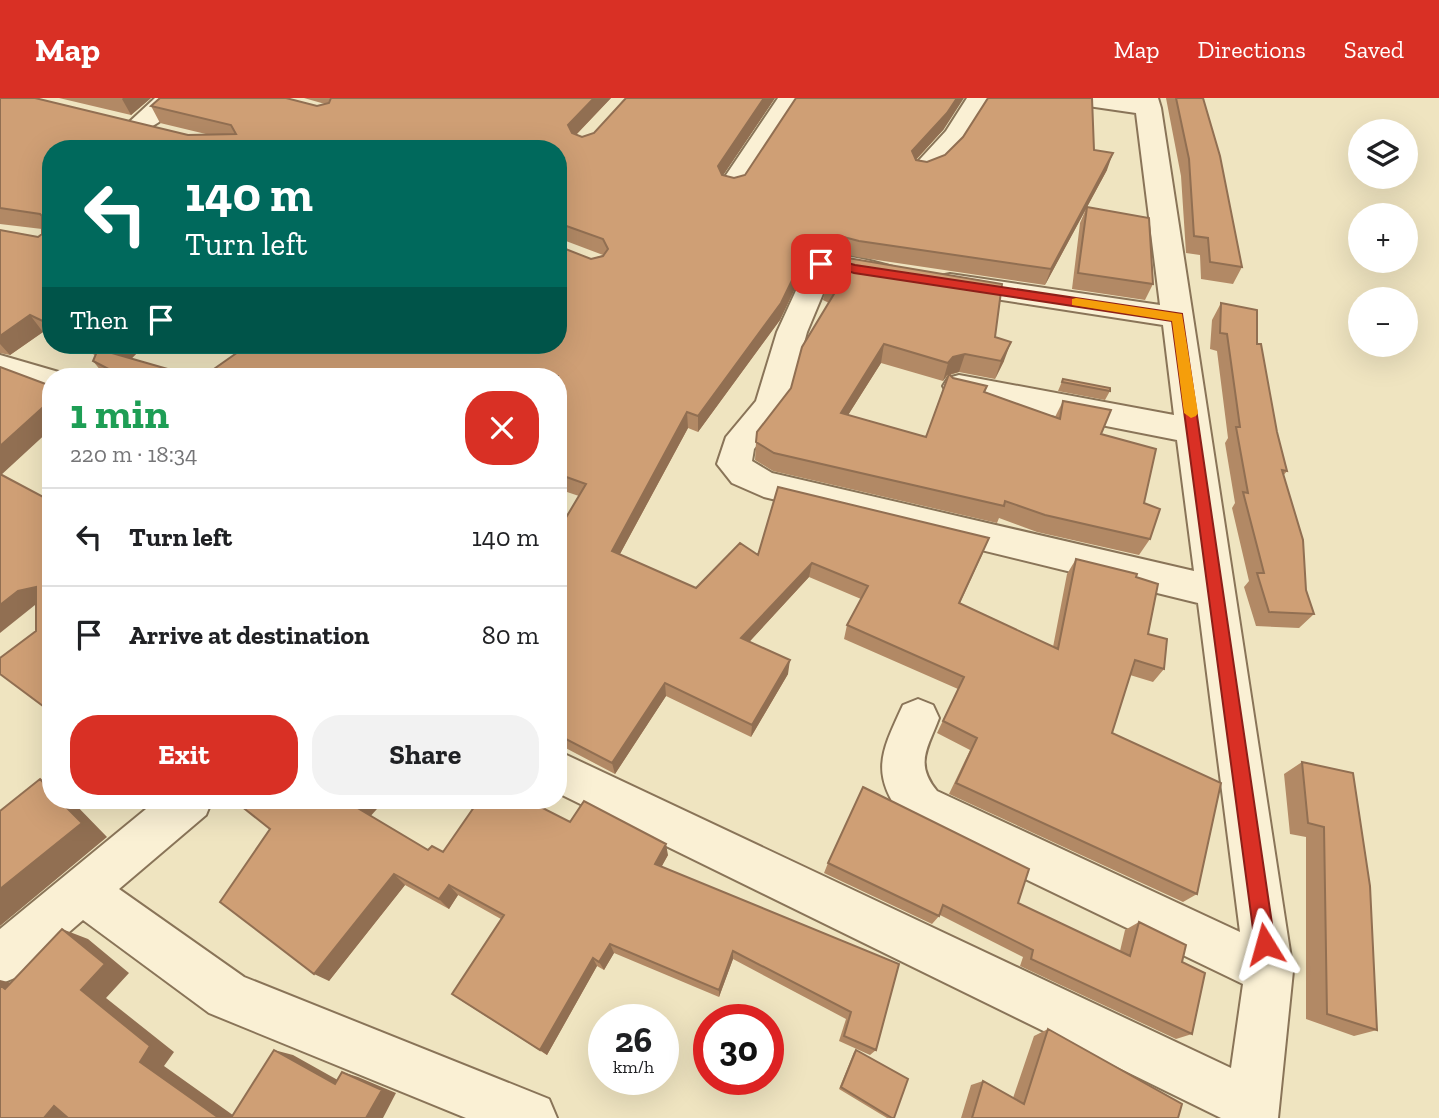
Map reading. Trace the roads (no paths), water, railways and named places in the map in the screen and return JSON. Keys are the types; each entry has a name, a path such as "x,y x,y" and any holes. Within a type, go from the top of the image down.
{"street":[{"path":"136,126 170,98"},
{"path":"733,184 790,98"},
{"path":"924,169 947,148 965,124 979,98"},
{"path":"567,775 1252,1112 1269,971 1148,103 1081,98"},
{"path":"110,119 163,132"},
{"path":"1177,317 854,269 833,262 821,264 792,332 771,405 738,446 734,464 744,474 764,484 1216,592"},
{"path":"6,374 42,380"},
{"path":"959,386 1194,431"},
{"path":"918,718 900,767 905,786 921,806 1269,971"},
{"path":"0,960 179,809"},
{"path":"82,891 227,995 530,1118"}]}
